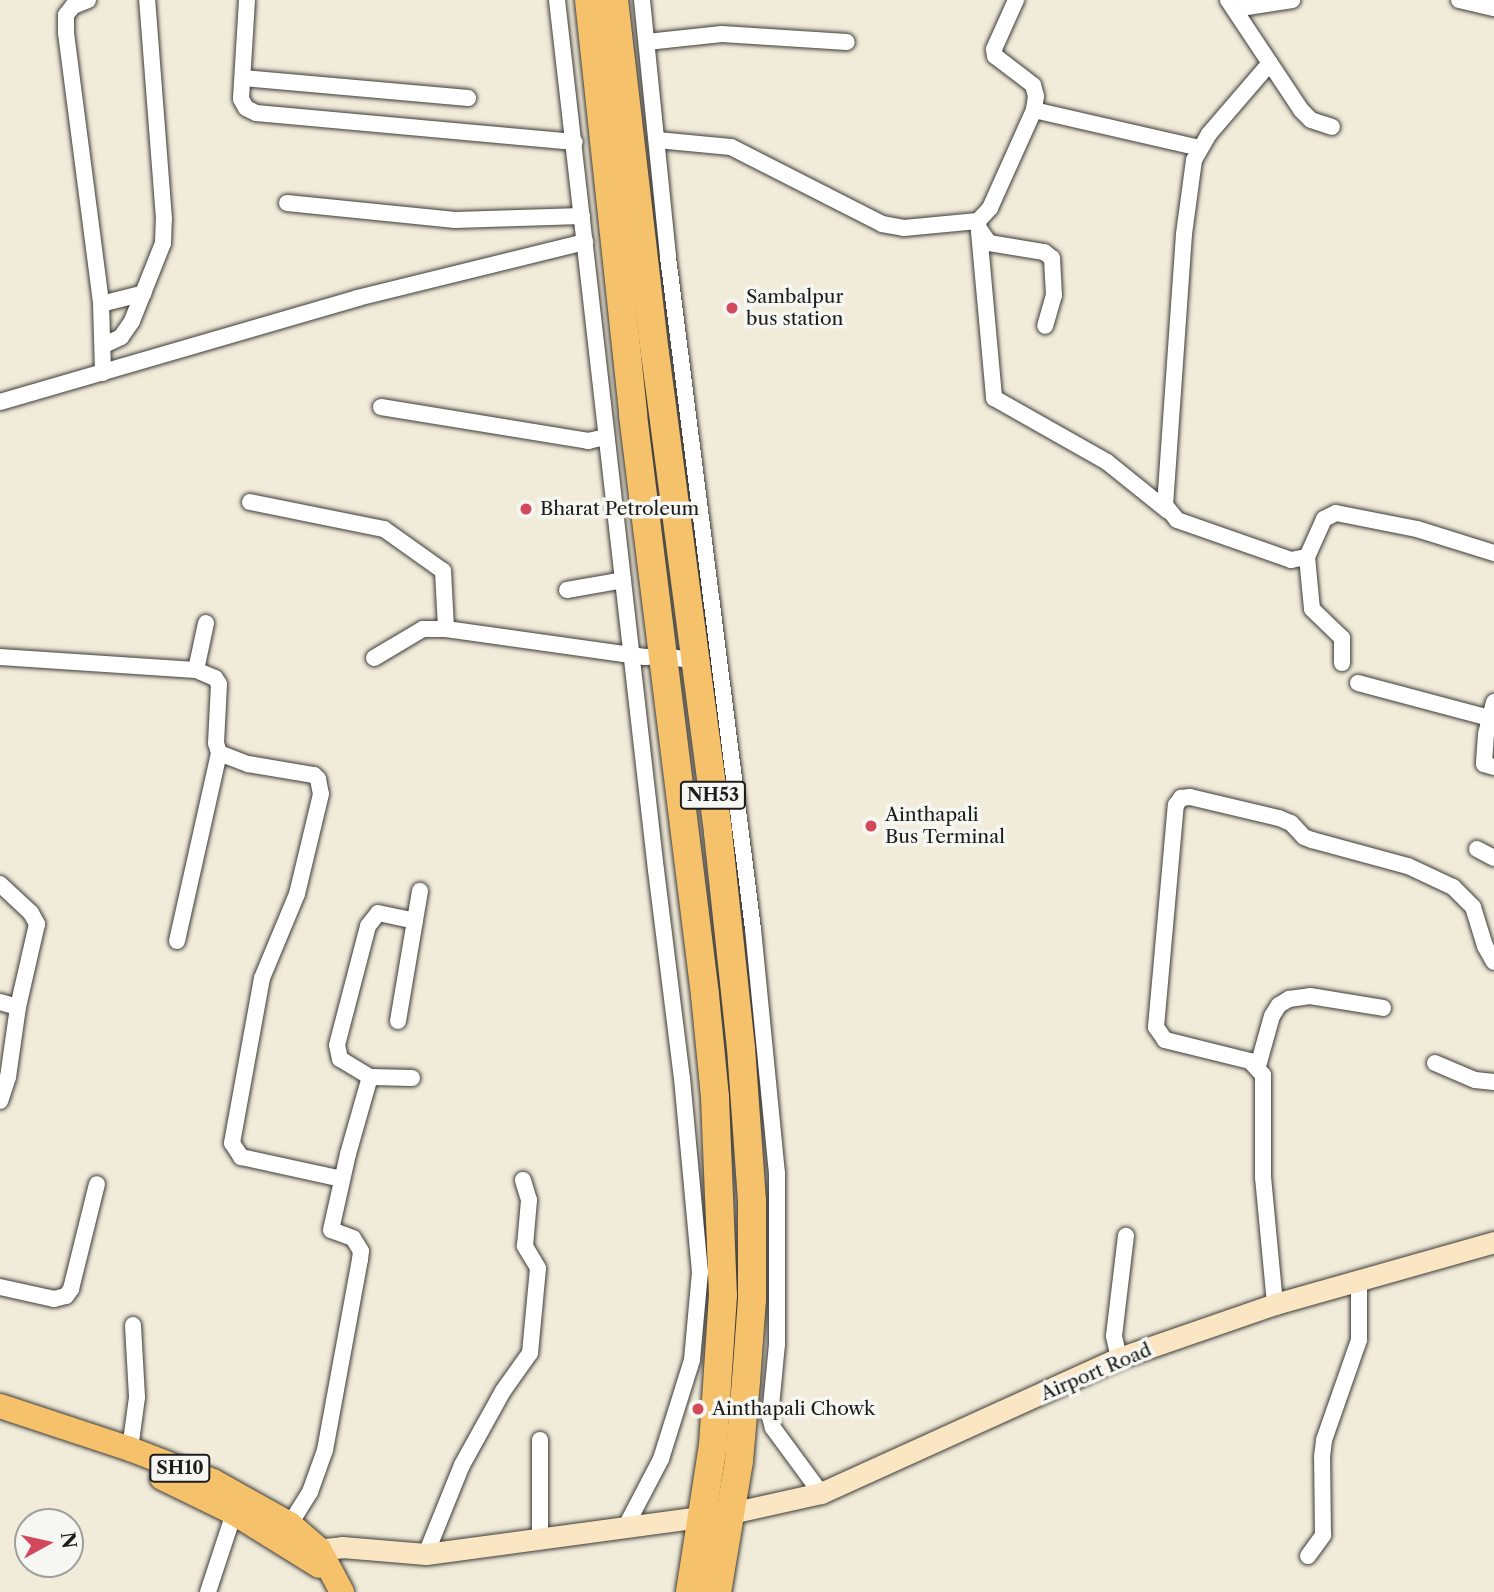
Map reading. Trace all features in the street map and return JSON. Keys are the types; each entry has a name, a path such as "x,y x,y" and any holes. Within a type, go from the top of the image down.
{"highway":[{"name":"NH53","path":"589,0 633,415 705,995 720,1198 717,1592"},
{"name":"NH53","path":"614,0 708,663 752,1202 752,1299 718,1515 691,1592"}],"main road":[{"name":"Airport Road","path":"308,1550 342,1547 426,1553 718,1515 821,1493 1119,1358 1275,1304 1494,1242"},
{"name":"SH10","path":"0,1406 130,1448 213,1482 290,1524 308,1550 337,1583"},
{"name":"SH10","path":"0,1424 128,1464 308,1550"}],"street":[{"path":"88,0 73,6 66,15 66,33 101,304 103,373"},
{"path":"104,345 121,337 132,321 163,243 164,219 147,0"},
{"path":"247,0 241,99 246,108 256,113 575,142"},
{"path":"557,0 682,1078 700,1272 692,1360 661,1459 626,1526"},
{"path":"642,0 708,663 754,929 777,1173 777,1344 770,1417 773,1428 821,1493"},
{"path":"657,140 731,147 882,224 904,228 978,221 990,208 1034,110 1033,85 995,56 994,49 1016,0"},
{"path":"1292,0 1231,5 1301,110 1311,120 1332,127"},
{"path":"1459,0 1487,5"},
{"path":"647,42 722,34 847,42"},
{"path":"1168,511 1165,496 1189,182 1200,148 1270,63"},
{"path":"243,78 468,98"},
{"path":"1034,110 1200,148"},
{"path":"287,203 455,220 582,216"},
{"path":"978,221 982,237 989,243 1044,252 1052,258 1054,295 1045,326"},
{"path":"978,221 994,398 1107,462 1177,520 1290,560 1307,556"},
{"path":"0,402 357,298 585,242"},
{"path":"101,304 144,293"},
{"path":"381,407 588,441 606,437"},
{"path":"250,502 384,529 443,571 446,629"},
{"path":"1342,663 1342,638 1312,609 1307,556 1324,519 1336,513 1418,529 1494,553"},
{"path":"567,590 623,580"},
{"path":"196,670 206,623"},
{"path":"374,659 423,629 446,629 708,663"},
{"path":"0,657 196,670 215,678 219,684 216,743 219,753 177,941"},
{"path":"1358,684 1492,710 1484,764 1494,767"},
{"path":"219,753 248,764 314,775 321,794 297,894 262,978 232,1143 241,1157 342,1179"},
{"path":"1258,1066 1250,1061 1165,1040 1156,1027 1175,805 1181,798 1199,798 1286,820 1312,840 1408,866 1453,887 1473,907 1485,946 1494,962"},
{"path":"1477,849 1494,858"},
{"path":"0,884 31,913 37,924 0,1101"},
{"path":"398,1021 420,891"},
{"path":"412,1078 370,1077 340,1059 337,1045 368,926 378,914 415,921"},
{"path":"1275,1304 1264,1178 1264,1084 1258,1066 1272,1016 1279,1005 1289,999 1310,996 1382,1008"},
{"path":"0,1002 18,1007"},
{"path":"1435,1063 1475,1080 1494,1082"},
{"path":"290,1524 310,1492 326,1450 361,1251 353,1238 331,1230 370,1077"},
{"path":"426,1553 462,1465 503,1391 530,1353 538,1268 526,1246 529,1200 523,1180"},
{"path":"0,1287 54,1299 66,1296 71,1289 97,1184"},
{"path":"1119,1358 1114,1336 1126,1236"},
{"path":"1308,1556 1323,1535 1321,1473 1324,1440 1359,1340 1359,1282"},
{"path":"130,1448 137,1396 133,1325"},
{"path":"540,1440 540,1540"},
{"path":"208,1592 234,1513"}],"place":[{"name":"Sambalpur bus station","path":"732,308"},
{"name":"Bharat Petroleum","path":"526,509"},
{"name":"Ainthapali Bus Terminal","path":"871,826"},
{"name":"Ainthapali Chowk","path":"698,1409"}]}
